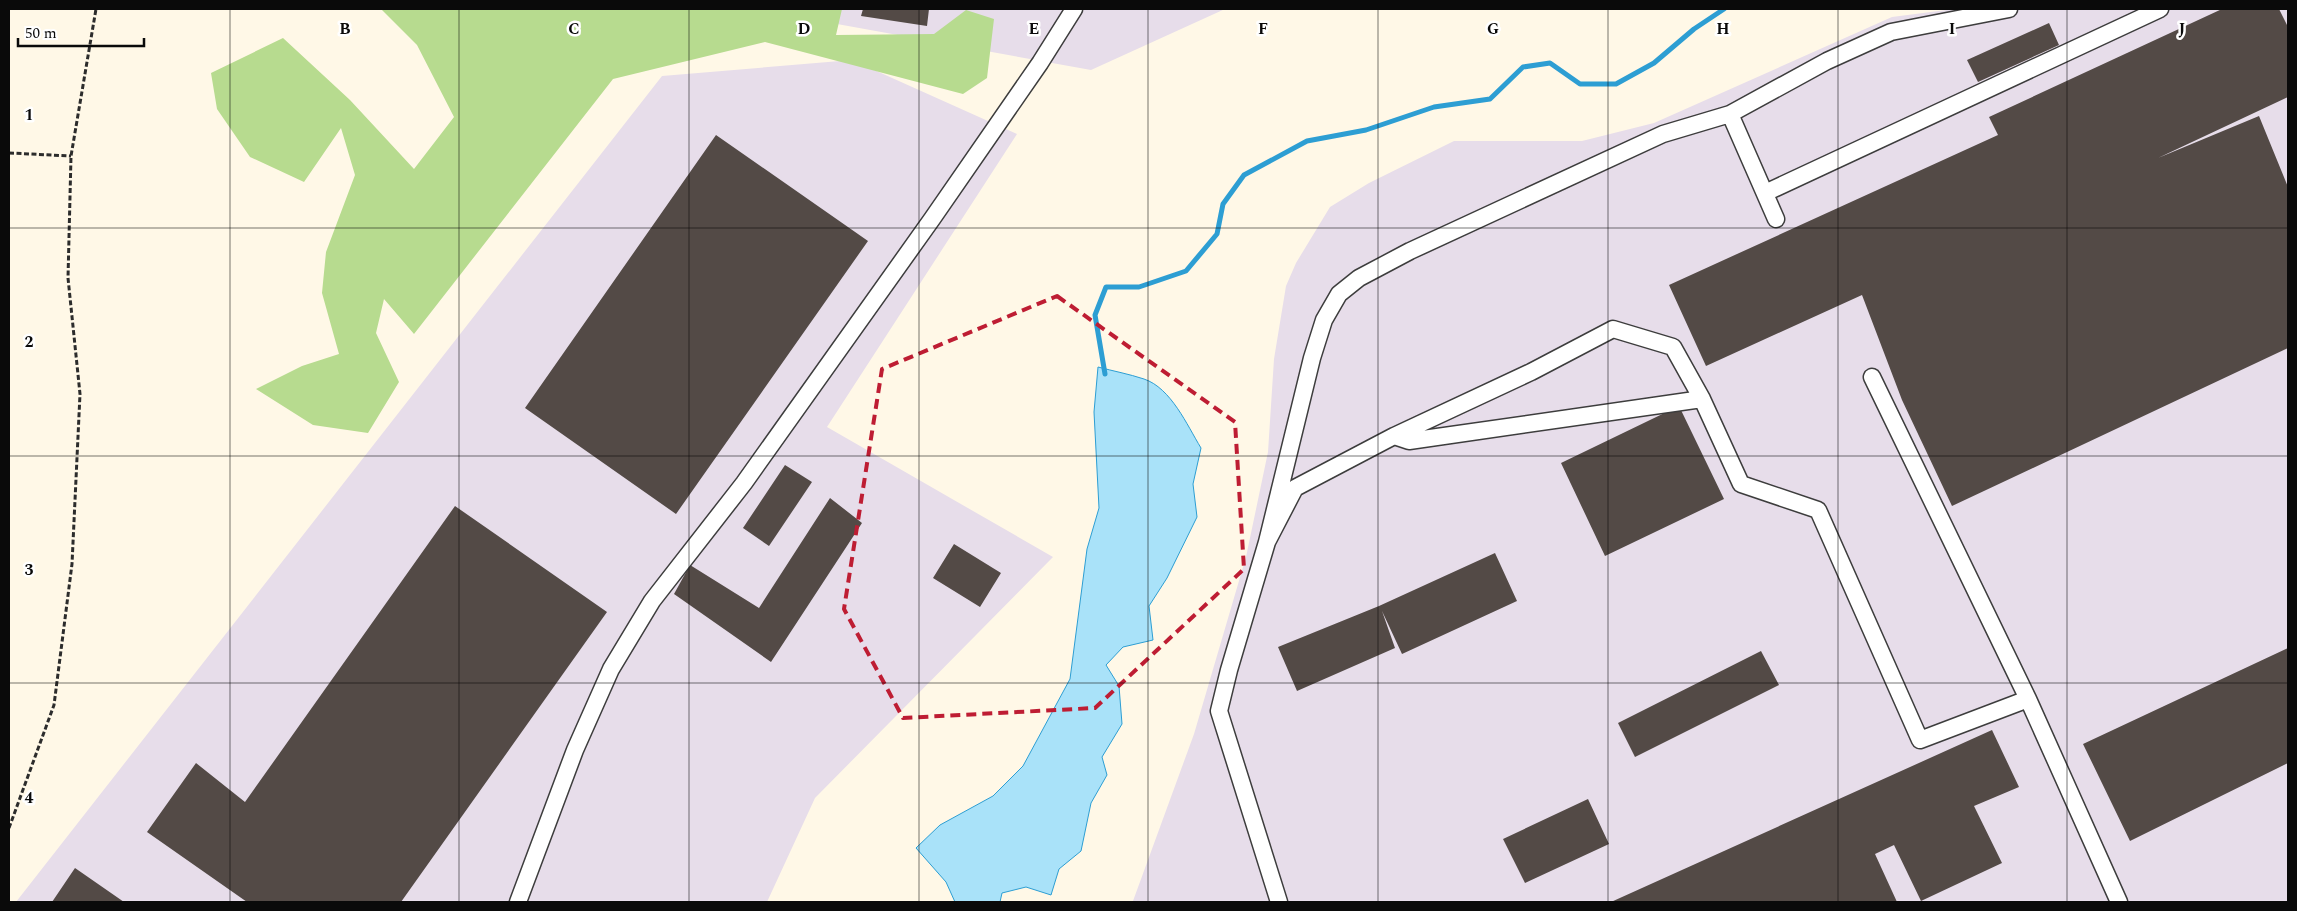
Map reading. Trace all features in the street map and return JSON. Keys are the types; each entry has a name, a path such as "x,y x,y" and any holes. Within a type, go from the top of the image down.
{"lane":[{"path":"518,902 575,750 611,669 652,601 750,475 938,211 1040,63 1074,9"},
{"path":"1279,902 1219,711 1229,670 1267,542 1312,358 1324,320 1339,294 1359,278 1410,251 1663,134 1730,114 1827,61 1891,32 2009,9"},
{"path":"1765,193 2160,9"},
{"path":"1730,114 1776,219"},
{"path":"1267,542 1295,488 1394,436 1531,372 1613,329 1672,346 1702,399 1741,484 1818,510 1920,740 2028,699"},
{"path":"1872,377 2028,699 2119,902"},
{"path":"1394,436 1409,441 1702,399"}],"path":[{"path":"9,828 54,705 72,564 80,394 68,278 72,156 96,9"},
{"path":"9,153 72,156"}],"highlighted area":[{"path":"1057,296 1235,422 1244,569 1095,708 903,718 844,609 882,369"}],"shaded area":[{"path":"817,9 1225,9 1091,70 815,20"},
{"path":"1954,9 2288,9 2288,902 1133,901 1194,734 1246,557 1268,452 1274,359 1286,286 1296,263 1330,207 1369,183 1454,141 1582,141 1654,123 1892,17"},
{"path":"852,60 1017,134 827,427 1053,557 815,798 767,902 16,902 662,76"}],"green space":[{"path":"381,9 842,9 836,35 934,34 966,10 994,19 987,78 963,94 765,42 613,79 414,334 384,299 376,333 399,382 368,433 313,425 256,389 302,366 339,354 322,293 326,252 355,175 341,128 304,182 250,157 217,109 211,73 283,38 350,100 414,169 454,117 417,45"}],"water":[{"path":"1098,367 1138,377 1154,384 1170,399 1184,418 1201,448 1193,484 1197,517 1167,578 1149,606 1153,640 1123,647 1106,665 1119,686 1122,724 1102,757 1107,775 1091,803 1081,851 1059,869 1051,895 1026,887 1002,893 1000,902 955,902 946,882 916,848 940,825 993,796 1023,766 1070,679 1087,549 1099,508 1094,412"}],"building":[{"path":"863,9 929,9 927,26 861,16"},
{"path":"2222,9 2279,9 2288,27 2288,97 2158,158 2259,116 2288,187 2288,348 1952,506 1902,400 1862,295 1706,366 1669,285 1998,135 1989,117"},
{"path":"2049,23 2059,45 1978,82 1967,60"},
{"path":"716,135 868,241 676,514 525,408"},
{"path":"1679,406 1724,499 1605,556 1561,463"},
{"path":"785,465 812,482 769,546 743,528"},
{"path":"830,498 862,523 771,662 674,594 690,565 759,608"},
{"path":"455,506 607,612 401,902 247,902 147,832 196,763 245,802"},
{"path":"954,544 1001,573 980,607 933,578"},
{"path":"1495,553 1517,601 1402,654 1382,611 1395,648 1297,691 1278,647 1379,606"},
{"path":"2288,648 2288,763 2130,841 2083,744"},
{"path":"1761,651 1779,685 1635,757 1618,723"},
{"path":"1992,730 2019,787 1974,806 2002,863 1921,901 1894,845 1875,854 1897,902 1611,902"},
{"path":"1588,799 1609,844 1525,883 1503,839"},
{"path":"75,868 124,902 52,902"}],"waterway":[{"path":"1105,374 1095,315 1106,287 1139,287 1186,271 1217,234 1223,204 1244,175 1307,141 1366,130 1434,107 1490,99 1523,67 1550,63 1580,84 1616,84 1654,63 1694,29 1724,9"}]}
